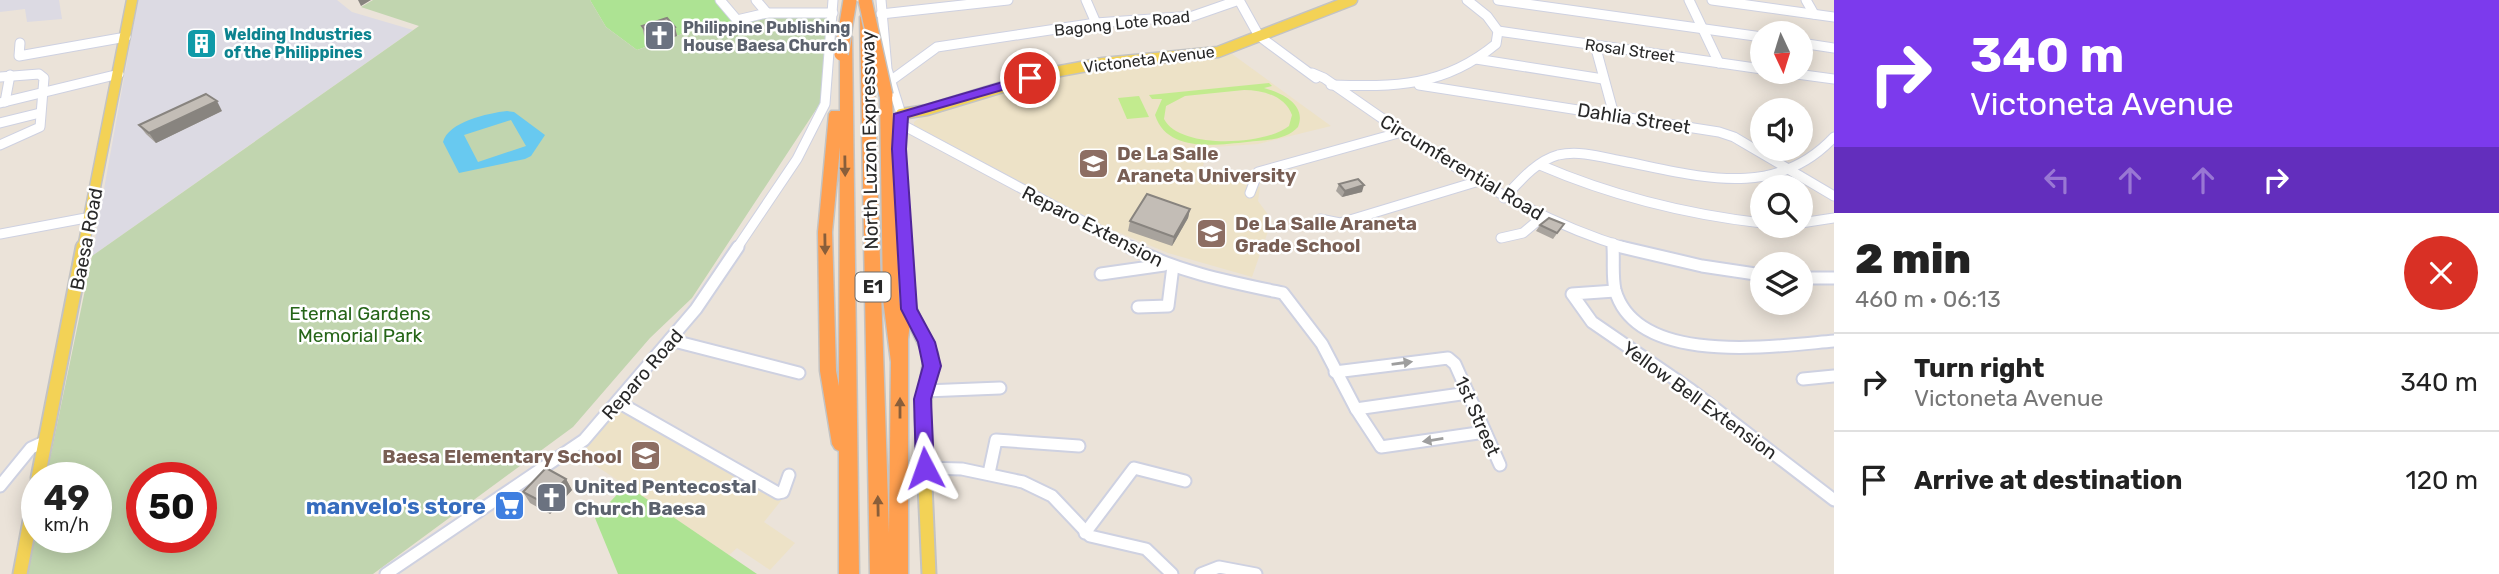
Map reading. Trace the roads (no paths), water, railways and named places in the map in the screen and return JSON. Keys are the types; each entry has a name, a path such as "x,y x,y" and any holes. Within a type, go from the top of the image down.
{"highway":[{"path":"848,0 825,232 828,372 849,495"},
{"name":"North Luzon Expressway","path":"848,0 849,574"},
{"path":"865,0 886,95 891,299 900,363"},
{"name":"North Luzon Expressway","path":"865,0 880,574"},
{"path":"898,574 900,363 902,323 909,309"}],"main road":[{"name":"Baesa Road","path":"41,462 132,0"},
{"name":"Victoneta Avenue","path":"900,119 1049,73 1103,63 1218,52 1352,0"},
{"path":"900,119 909,309 931,355 932,366 922,417 929,574"},
{"path":"20,574 24,553"}],"street":[{"path":"720,0 736,19 767,13 833,13 833,0"},
{"path":"756,0 767,13"},
{"path":"881,0 889,82 900,119"},
{"path":"881,14 1008,0"},
{"path":"1086,0 1096,23"},
{"name":"Bagong Lote Road","path":"889,82 937,47 1096,23 1194,16 1239,0"},
{"name":"Circumferential Road","path":"1239,0 1259,36 1504,198 1542,217 1613,243 1698,264 1750,273"},
{"path":"1419,85 1476,59 1496,44 1498,31 1487,16 1468,0"},
{"path":"1498,0 1750,35"},
{"path":"1689,0 1719,63"},
{"path":"1712,0 1834,17"},
{"path":"1805,0 1814,14"},
{"name":"Reparo Road","path":"386,574 570,450 618,402 705,299 797,159 825,104 833,13"},
{"name":"Rosal Street","path":"1498,31 1750,67"},
{"path":"20,43 19,56 126,37"},
{"path":"1595,45 1614,115"},
{"path":"1813,45 1834,48"},
{"path":"1476,59 1603,79"},
{"path":"0,145 37,131 43,93 41,74 5,76 2,102 43,93 119,74"},
{"path":"1813,76 1834,79"},
{"name":"Dahlia Street","path":"1331,85 1419,85 1719,132 1734,137 1834,196"},
{"path":"0,123 40,113"},
{"name":"Reparo Extension","path":"900,119 1124,245 1170,265 1207,277 1283,293 1322,344 1356,410 1381,447 1485,432"},
{"path":"1250,193 1258,173 1402,132"},
{"path":"1504,198 1550,158 1570,154 1743,179 1792,172 1827,148 1834,137"},
{"path":"1540,165 1587,186 1628,200 1665,209 1750,221"},
{"path":"1320,219 1340,223 1479,181"},
{"path":"0,234 91,217"},
{"path":"1501,238 1522,233 1542,217"},
{"path":"1813,221 1834,218"},
{"path":"1613,243 1615,291 1626,311 1639,324 1679,342 1710,347 1834,341"},
{"path":"1101,274 1170,265 1168,306 1138,307"},
{"path":"1813,278 1834,278"},
{"name":"Yellow Bell Extension","path":"1615,291 1580,290 1573,293 1592,322 1691,390 1834,500"},
{"path":"670,340 800,373"},
{"name":"1st Street","path":"1335,372 1448,358 1455,364 1500,465"},
{"path":"1803,379 1834,376"},
{"path":"925,391 1000,388"},
{"path":"1356,410 1468,393"},
{"path":"618,402 778,493 783,492 789,475"},
{"path":"989,473 996,440 1079,446"},
{"path":"0,486 31,448 44,442"},
{"path":"925,468 962,469 1014,478 1052,496 1085,533 1146,549 1172,574"},
{"path":"1085,533 1134,468 1185,481"},
{"path":"1201,574 1219,566 1256,574"}],"water":[{"path":"514,112 545,135 531,156 459,173 443,142 446,135 460,124 480,116","holes":["511,120 526,146 478,162 464,135"]}],"place":[{"name":"Philippine Publishing House Baesa Church","path":"660,36"},
{"name":"Welding Industries of the Philippines","path":"201,43"},
{"name":"De La Salle Araneta University","path":"1094,164"},
{"name":"De La Salle Araneta Grade School","path":"1212,234"},
{"name":"Baesa Elementary School","path":"645,456"},
{"name":"United Pentecostal Church Baesa","path":"551,497"},
{"name":"manvelo's store","path":"509,506"}],"park label":[{"name":"Eternal Gardens Memorial Park","path":"360,324"}]}
